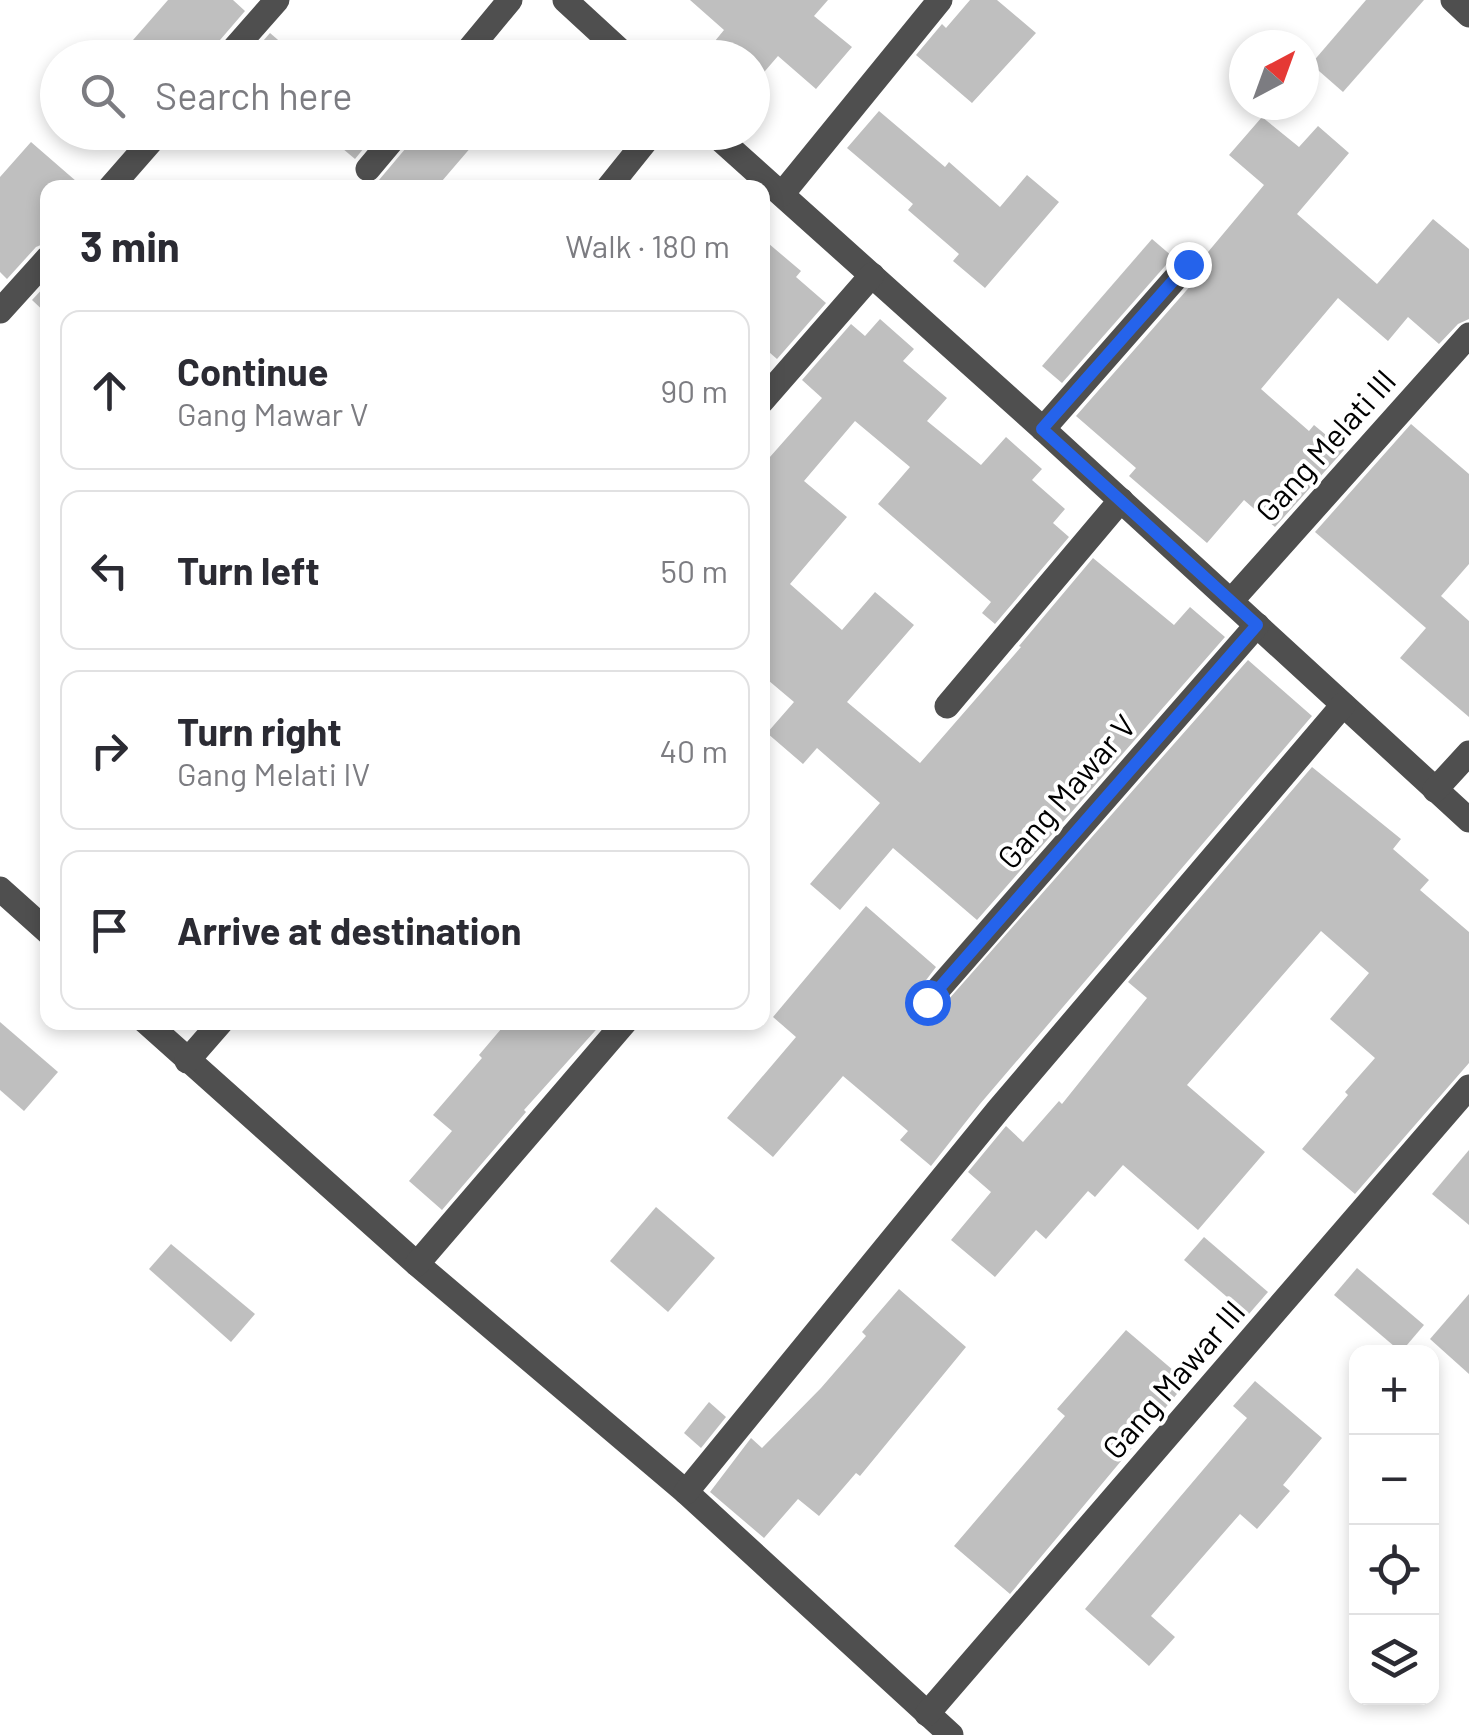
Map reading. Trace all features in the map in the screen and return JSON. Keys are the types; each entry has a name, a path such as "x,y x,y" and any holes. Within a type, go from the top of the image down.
{"street":[{"path":"242,40 277,0"},
{"path":"477,40 510,0"},
{"path":"565,0 608,40"},
{"path":"782,194 940,0"},
{"path":"1453,0 1469,14"},
{"path":"117,180 143,150"},
{"path":"368,169 383,150"},
{"path":"614,180 639,150"},
{"path":"732,150 766,180"},
{"path":"770,183 1469,820"},
{"path":"1042,429 1188,264"},
{"path":"0,311 40,267"},
{"path":"770,392 872,274"},
{"name":"Gang Melati III","path":"1231,601 1469,336"},
{"path":"947,706 1120,500"},
{"name":"Gang Mawar V","path":"927,1002 1257,625"},
{"path":"686,1492 986,1124 1343,704"},
{"path":"1436,790 1469,753"},
{"path":"0,889 40,917"},
{"path":"155,1030 418,1264 686,1492 951,1735"},
{"path":"188,1061 214,1030"},
{"path":"418,1264 618,1030"},
{"name":"Gang Mawar III","path":"927,1714 1469,1087"}],"building":[{"path":"168,0 233,0 245,11 220,40 133,40"},
{"path":"690,0 828,0 814,16 852,47 816,89 778,56 770,65 770,40 716,40 724,30"},
{"path":"970,0 997,0 1036,33 972,103 916,55 942,24 946,28"},
{"path":"1366,0 1424,0 1343,92 1319,71 1319,55"},
{"path":"879,111 945,167 949,162 1000,207 1027,175 1059,202 985,288 953,261 959,254 908,210 913,204 847,148"},
{"path":"1259,120 1266,120 1299,147 1318,126 1349,153 1297,214 1377,284 1433,219 1469,249 1469,319 1458,324 1439,344 1408,317 1388,341 1338,298 1261,389 1309,431 1314,425 1344,450 1275,527 1244,500 1207,543 1129,476 1136,468 1076,416 1200,275 1203,258 1264,185 1229,155"},
{"path":"31,142 75,180 40,180 40,245 7,279 0,272 0,177"},
{"path":"344,150 362,150 355,159"},
{"path":"404,150 469,150 443,180 379,180"},
{"path":"1152,239 1173,257 1062,383 1042,366"},
{"path":"770,245 801,271 796,277 826,303 777,359 770,353"},
{"path":"40,292 40,308 32,300"},
{"path":"880,319 914,349 903,361 947,398 927,421 981,465 1006,437 1042,469 1032,480 1065,509 1053,523 1069,537 995,624 982,613 991,602 878,504 910,467 855,421 804,481 847,517 790,584 842,630 875,592 914,625 847,702 920,763 1093,558 1174,625 1190,607 1225,637 977,920 893,848 840,910 810,884 880,803 817,748 803,764 770,736 770,730 794,702 770,682 770,457 822,398 802,380 851,324 865,336"},
{"path":"1411,424 1469,474 1469,564 1441,596 1469,621 1469,717 1400,658 1426,628 1315,532"},
{"path":"1248,660 1312,716 931,1166 900,1140 908,1131 843,1076 773,1157 727,1118 796,1037 773,1017 866,906 936,967 911,1000 917,1015 933,1017"},
{"path":"1312,767 1401,839 1393,849 1429,880 1420,890 1469,932 1469,1063 1355,1194 1302,1149 1375,1058 1330,1019 1369,973 1321,931 1187,1085 1265,1152 1198,1230 1123,1165 1095,1197 1088,1191 1046,1239 1036,1230 995,1277 951,1240 991,1192 968,1172 1006,1126 1023,1142 1059,1101 1062,1104 1147,998 1128,982"},
{"path":"0,1022 58,1072 24,1111 0,1090"},
{"path":"500,1030 596,1030 442,1210 409,1181 452,1131 433,1115 482,1058 479,1055"},
{"path":"1469,1150 1469,1225 1432,1194"},
{"path":"656,1207 715,1258 668,1312 610,1261"},
{"path":"1204,1237 1268,1292 1248,1315 1184,1260"},
{"path":"171,1244 255,1314 231,1342 149,1269"},
{"path":"1357,1268 1424,1325 1407,1345 1393,1345 1334,1295"},
{"path":"899,1289 966,1347 860,1476 856,1473 819,1516 798,1499 764,1538 710,1492 751,1438 762,1448 821,1388 866,1336 862,1332"},
{"path":"1469,1294 1469,1374 1430,1339"},
{"path":"1126,1330 1187,1382 1010,1594 954,1546 1065,1416 1057,1409"},
{"path":"1255,1381 1322,1438 1283,1485 1290,1491 1257,1529 1240,1514 1151,1616 1175,1637 1149,1666 1085,1609 1247,1418 1233,1406"},
{"path":"709,1402 726,1417 701,1448 684,1433"}],"route":[{"path":"927,1002 1257,625 1042,429 1188,264"}]}
